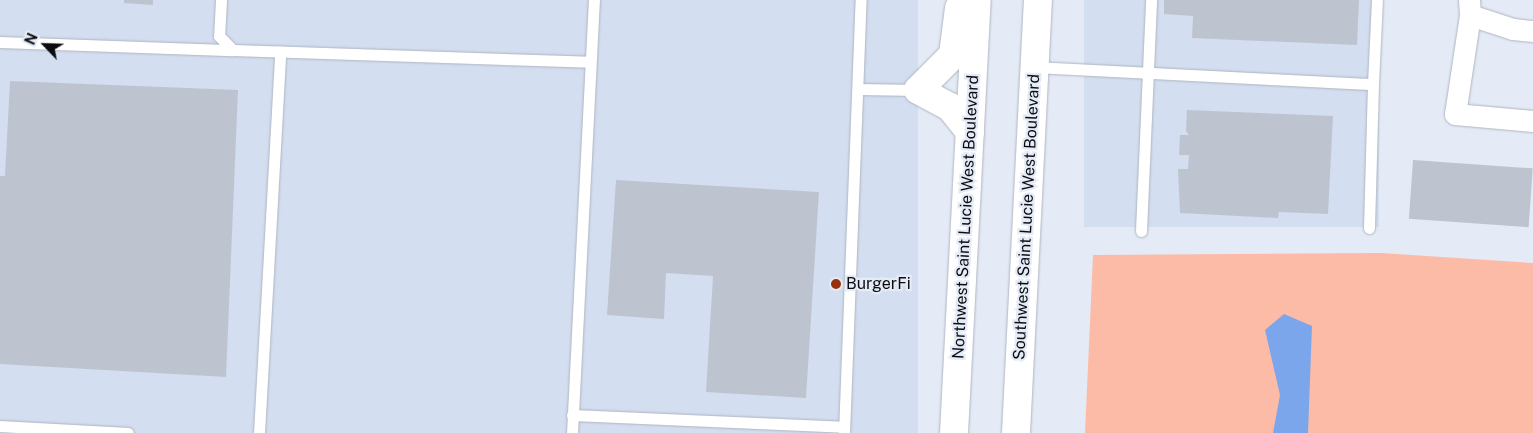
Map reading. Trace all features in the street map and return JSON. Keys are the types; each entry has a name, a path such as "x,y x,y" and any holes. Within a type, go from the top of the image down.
{"main road":[{"path":"959,0 953,55 918,90 950,107 970,132"},
{"name":"Northwest Saint Lucie West Boulevard","path":"954,433 977,0"},
{"name":"Southwest Saint Lucie West Boulevard","path":"1016,433 1038,0"}],"street":[{"path":"1533,31 1513,29 1469,8 1455,114 1533,120"}],"lane":[{"path":"222,0 219,36 233,50"},
{"path":"572,433 594,0"},
{"path":"572,415 844,430 861,0"},
{"path":"1141,231 1146,73 1151,0"},
{"path":"1369,228 1377,0"},
{"path":"0,42 590,62"},
{"path":"259,433 280,52"},
{"path":"1034,67 1373,84"},
{"path":"858,89 918,90"},
{"path":"0,426 128,433"}],"shaded area":[{"path":"0,0 918,0 918,433 0,433"},
{"path":"1084,0 1379,0 1379,227 1084,227"},
{"path":"1381,253 1533,263 1533,433 1085,433 1093,255"}],"water":[{"path":"1284,314 1312,326 1308,433 1273,433 1280,395 1265,330"}],"building":[{"path":"124,0 153,0 153,5 124,3"},
{"path":"1164,0 1359,0 1357,45 1192,38 1193,16 1164,14"},
{"path":"10,81 238,90 226,377 0,364 0,176 5,176"},
{"path":"1187,110 1333,116 1328,214 1279,212 1278,218 1180,213 1178,169 1188,169 1189,155 1179,155 1180,135 1189,135 1186,131"},
{"path":"1413,160 1533,168 1529,227 1409,219"},
{"path":"616,180 819,192 806,398 706,392 713,276 666,273 664,319 607,315"}],"place":[{"name":"BurgerFi","path":"836,284"}]}
